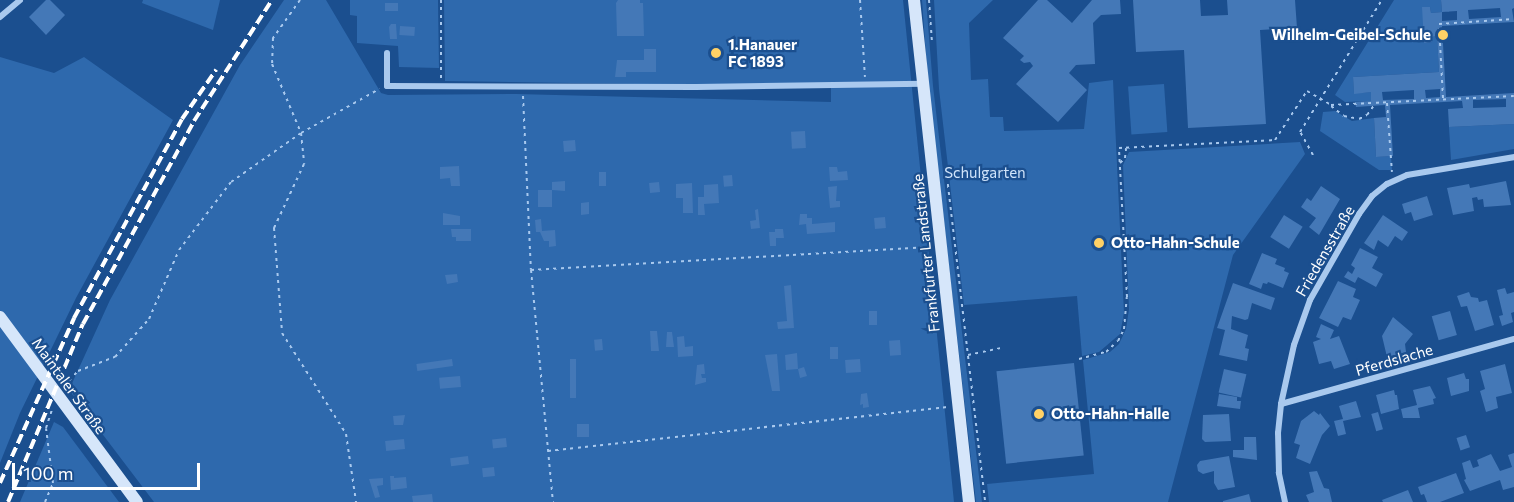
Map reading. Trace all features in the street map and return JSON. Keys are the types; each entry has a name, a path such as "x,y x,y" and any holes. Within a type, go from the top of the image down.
{"main road":[{"name":"Frankfurter Landstraße","path":"914,0 969,502"},
{"name":"Maintaler Straße","path":"0,317 137,502"}],"street":[{"path":"0,16 20,0"},
{"path":"387,53 387,86 523,88 923,84"},
{"name":"Friedensstraße","path":"1285,502 1278,455 1281,404 1294,345 1310,300 1330,262 1372,196 1386,184 1407,175 1514,157"},
{"name":"Pferdslache","path":"1281,404 1514,339"}],"path":[{"path":"300,0 273,38 272,64 301,133 304,164 274,228 282,333 346,434 356,502"},
{"path":"441,0 441,87"},
{"path":"860,0 866,86"},
{"path":"929,0 933,53"},
{"path":"1313,155 1300,132 1382,0"},
{"path":"1443,100 1439,24 1514,20"},
{"path":"63,387 78,371 115,357 149,319 179,250 231,182 301,133 365,95 387,86"},
{"path":"523,88 531,270 553,502"},
{"path":"1079,359 1106,352 1118,341 1124,329 1127,297 1119,148 1275,140 1307,91 1331,105 1344,117 1359,119 1367,115 1375,104"},
{"path":"1331,105 1514,96"},
{"path":"1387,103 1392,170"},
{"path":"1120,164 1125,158 1126,148"},
{"path":"946,168 985,502"},
{"path":"531,270 941,247"},
{"path":"953,359 1000,348"},
{"path":"45,502 53,483 46,428 56,402"},
{"path":"548,451 959,406"}],"green space":[{"path":"143,0 220,0 213,30 142,3"},
{"path":"284,0 326,0 381,93 388,95 516,94 831,102 831,87 445,81 444,0 903,0 954,502 154,502 69,390 110,300 240,65"},
{"path":"350,0 438,0 439,68 399,67 398,46 357,43 357,16 350,15"},
{"path":"922,0 926,0 933,86 982,502 976,502 928,84"},
{"name":"Schulgarten","path":"934,0 993,0 969,23 971,80 988,79 990,117 1003,117 1004,131 1084,129 1089,83 1113,80 1124,313 1120,334 1099,352 1082,356 1077,296 964,305 939,89"},
{"path":"1394,0 1441,0 1442,12 1431,13 1430,7 1423,7 1425,43 1432,42 1432,37 1437,36 1439,72 1353,77 1354,93 1371,92 1371,101 1345,102 1335,95"},
{"path":"0,57 54,73 84,57 173,120 76,298 20,413 0,463"},
{"path":"1164,84 1167,132 1131,134 1128,87"},
{"path":"1335,111 1352,121 1374,118 1376,157 1391,156 1392,170 1379,170 1320,131 1323,112"},
{"path":"1514,124 1514,149 1451,160 1449,127"},
{"path":"1300,142 1305,154 1233,255 1168,502 989,502 987,484 1094,474 1083,360 1110,352 1119,344 1126,329 1129,309 1123,165 1129,152"},
{"path":"54,422 63,427 119,502 20,502"}],"building":[{"path":"46,0 50,0 65,15 46,35 29,17"},
{"path":"618,0 640,0 640,3 643,3 644,36 617,36 616,3"},
{"path":"1038,0 1047,0 1072,23 1092,0 1120,0 1121,14 1101,15 1093,23 1095,64 1076,65 1069,73 1087,90 1058,122 1016,84 1033,66 1030,62 1024,63 1020,60 1024,56 1003,38"},
{"path":"1133,0 1200,0 1201,16 1228,15 1227,0 1295,0 1297,28 1260,30 1266,124 1188,128 1184,50 1136,52"},
{"path":"1441,0 1514,0 1512,9 1514,22 1442,26 1446,97 1514,93 1514,124 1449,127 1448,109 1463,108 1462,101 1390,105 1393,156 1376,157 1374,118 1386,117 1385,105 1356,107 1355,102 1371,101 1371,92 1354,94 1353,77 1439,72 1437,36 1432,37 1432,42 1424,43 1422,7 1430,7 1431,13 1442,12","holes":["1500,8 1501,17 1469,19 1468,10","1457,11 1457,20 1442,21 1442,12","1440,89 1440,97 1426,98 1425,90","1414,90 1414,99 1383,100 1382,92","1506,99 1506,107 1473,108 1473,100"]},
{"path":"385,3 398,3 398,11 385,11"},
{"path":"391,24 396,24 397,39 390,39"},
{"path":"400,26 415,27 414,36 399,35"},
{"path":"644,49 656,49 656,72 626,72 626,77 615,77 617,60 644,60"},
{"path":"805,131 806,148 792,149 791,132"},
{"path":"575,140 576,151 564,152 563,141"},
{"path":"459,166 460,186 451,186 450,178 440,179 440,167"},
{"path":"829,167 837,167 838,172 847,171 848,180 830,181"},
{"path":"599,172 606,172 606,186 599,186"},
{"path":"732,175 733,186 724,187 723,176"},
{"path":"565,181 565,191 552,190 552,182"},
{"path":"1506,181 1511,205 1484,207 1483,199 1478,200 1477,197 1472,198 1474,211 1453,215 1447,188 1469,184 1470,188"},
{"path":"659,182 660,192 650,193 649,183"},
{"path":"692,183 693,213 683,213 683,198 676,198 676,184"},
{"path":"718,184 719,203 704,204 705,215 698,215 698,197 704,197 704,185"},
{"path":"837,186 836,201 840,201 840,207 830,208 828,187"},
{"path":"1321,186 1340,199 1319,235 1309,227 1316,218 1301,207 1307,198 1311,201"},
{"path":"538,190 552,190 552,207 538,207"},
{"path":"1427,196 1433,215 1414,221 1411,212 1405,214 1402,204"},
{"path":"589,202 589,214 581,215 581,203"},
{"path":"758,209 760,228 751,229 750,221 756,220 755,210"},
{"path":"443,213 460,216 460,225 443,225"},
{"path":"800,214 807,214 807,218 812,218 812,224 835,222 835,232 807,234 806,224 799,225"},
{"path":"1284,215 1303,227 1289,249 1270,237"},
{"path":"1383,215 1408,232 1402,241 1395,236 1388,247 1378,240 1374,250 1364,243"},
{"path":"885,217 886,228 875,229 874,218"},
{"path":"541,219 542,231 555,230 556,246 549,247 549,241 544,241 540,232 536,232 535,220"},
{"path":"451,229 471,229 471,241 456,241 456,237 452,237"},
{"path":"775,229 783,229 784,238 776,238 776,246 770,246 769,232 775,232"},
{"path":"1360,248 1378,257 1372,268 1383,274 1376,287 1358,277 1355,283 1344,277 1348,271 1352,274 1355,268 1351,265"},
{"path":"1262,253 1277,259 1275,264 1285,268 1284,271 1289,273 1283,288 1268,282 1263,283 1261,289 1249,284"},
{"path":"457,274 458,282 447,284 445,275"},
{"path":"1338,281 1356,289 1353,297 1360,300 1351,320 1343,317 1338,327 1319,318"},
{"path":"1233,283 1275,298 1271,310 1252,303 1248,319 1232,316 1231,329 1248,335 1245,348 1249,349 1247,361 1219,355 1225,330 1217,328"},
{"path":"791,285 794,328 778,329 777,322 787,321 784,286"},
{"path":"1505,288 1507,294 1514,292 1514,312 1511,313 1513,322 1502,326 1499,316 1503,315 1497,290"},
{"path":"1469,292 1471,297 1478,298 1479,302 1487,300 1494,325 1475,331 1467,306 1461,307 1457,296"},
{"path":"869,311 877,311 877,325 869,325"},
{"path":"1450,311 1457,335 1439,340 1432,316"},
{"path":"1393,317 1413,334 1405,344 1406,352 1387,357 1382,336"},
{"path":"1321,324 1334,330 1330,339 1339,336 1350,364 1334,369 1331,361 1319,364 1313,342 1321,339 1316,337"},
{"path":"650,331 657,331 659,351 651,351"},
{"path":"667,332 672,332 674,347 666,347"},
{"path":"684,336 685,347 693,346 693,356 678,357 677,337"},
{"path":"602,339 603,350 595,351 594,340"},
{"path":"900,340 901,355 890,356 889,341"},
{"path":"830,347 838,347 838,359 830,359"},
{"path":"797,353 798,369 786,370 785,355"},
{"path":"777,354 780,391 772,391 765,355"},
{"path":"452,359 453,366 417,371 416,364"},
{"path":"570,359 576,359 576,398 570,398"},
{"path":"860,359 861,372 846,373 845,360"},
{"name":"Otto-Hahn-Halle","path":"1074,363 1084,455 1006,464 996,371"},
{"path":"704,364 705,374 701,374 702,378 706,378 706,382 695,385 697,365"},
{"path":"1505,364 1512,393 1496,397 1498,408 1486,412 1480,391 1485,389 1480,371"},
{"path":"804,367 807,376 800,378 798,369"},
{"path":"1224,369 1246,374 1241,398 1219,392"},
{"path":"1464,373 1466,379 1469,379 1469,391 1451,396 1447,378"},
{"path":"460,376 461,387 440,389 439,378"},
{"path":"1430,386 1436,398 1433,399 1434,404 1418,408 1420,418 1403,418 1401,409 1417,405 1413,390"},
{"path":"1394,390 1399,409 1381,414 1376,395"},
{"path":"867,393 869,407 863,408 863,404 860,405 861,394"},
{"path":"1219,394 1237,397 1237,401 1241,401 1240,409 1217,406"},
{"path":"1356,401 1361,417 1343,421 1346,434 1338,436 1334,421 1343,419 1339,406"},
{"path":"1314,411 1319,415 1320,413 1330,426 1322,435 1310,464 1296,458 1300,445 1294,443 1301,421"},
{"path":"1378,412 1383,429 1376,431 1371,414"},
{"path":"1229,414 1231,441 1205,442 1202,439 1203,415"},
{"path":"405,415 403,425 394,425 393,416"},
{"path":"577,424 589,424 589,437 577,437"},
{"path":"1466,435 1470,447 1461,450 1456,438"},
{"path":"1244,437 1256,437 1257,460 1233,457 1233,450 1244,450"},
{"path":"506,438 507,447 493,448 492,439"},
{"path":"404,439 405,449 386,451 385,441"},
{"path":"1514,453 1514,487 1503,490 1500,480 1470,491 1464,480 1466,479 1462,463 1470,460 1473,468 1479,466 1477,460 1491,454 1500,471 1512,467 1508,455"},
{"path":"468,456 469,464 451,466 450,458"},
{"path":"1229,456 1235,487 1218,490 1214,483 1214,471 1203,474 1198,471 1197,465 1200,461"},
{"path":"494,467 495,476 483,477 482,468"},
{"path":"1317,471 1324,488 1329,489 1332,502 1309,502 1306,495 1314,492 1309,472"},
{"path":"1456,473 1464,493 1440,502 1427,502 1424,494 1421,495 1418,487"},
{"path":"390,476 406,477 407,488 391,490"},
{"path":"383,478 383,485 377,486 380,497 375,498 369,479"},
{"path":"1408,490 1413,502 1383,502 1382,500"},
{"path":"432,494 433,502 413,502 412,496"},
{"path":"1249,494 1251,502 1223,502 1223,501"}],"railway":[{"path":"8,502 83,324 194,121 272,0"},
{"path":"0,483 74,318 182,119 216,70"}],"place":[{"name":"Wilhelm-Geibel-Schule","path":"1443,35"},
{"name":"1.Hanauer FC 1893","path":"716,53"},
{"name":"Otto-Hahn-Schule","path":"1099,243"},
{"name":"Otto-Hahn-Halle","path":"1039,414"}]}
